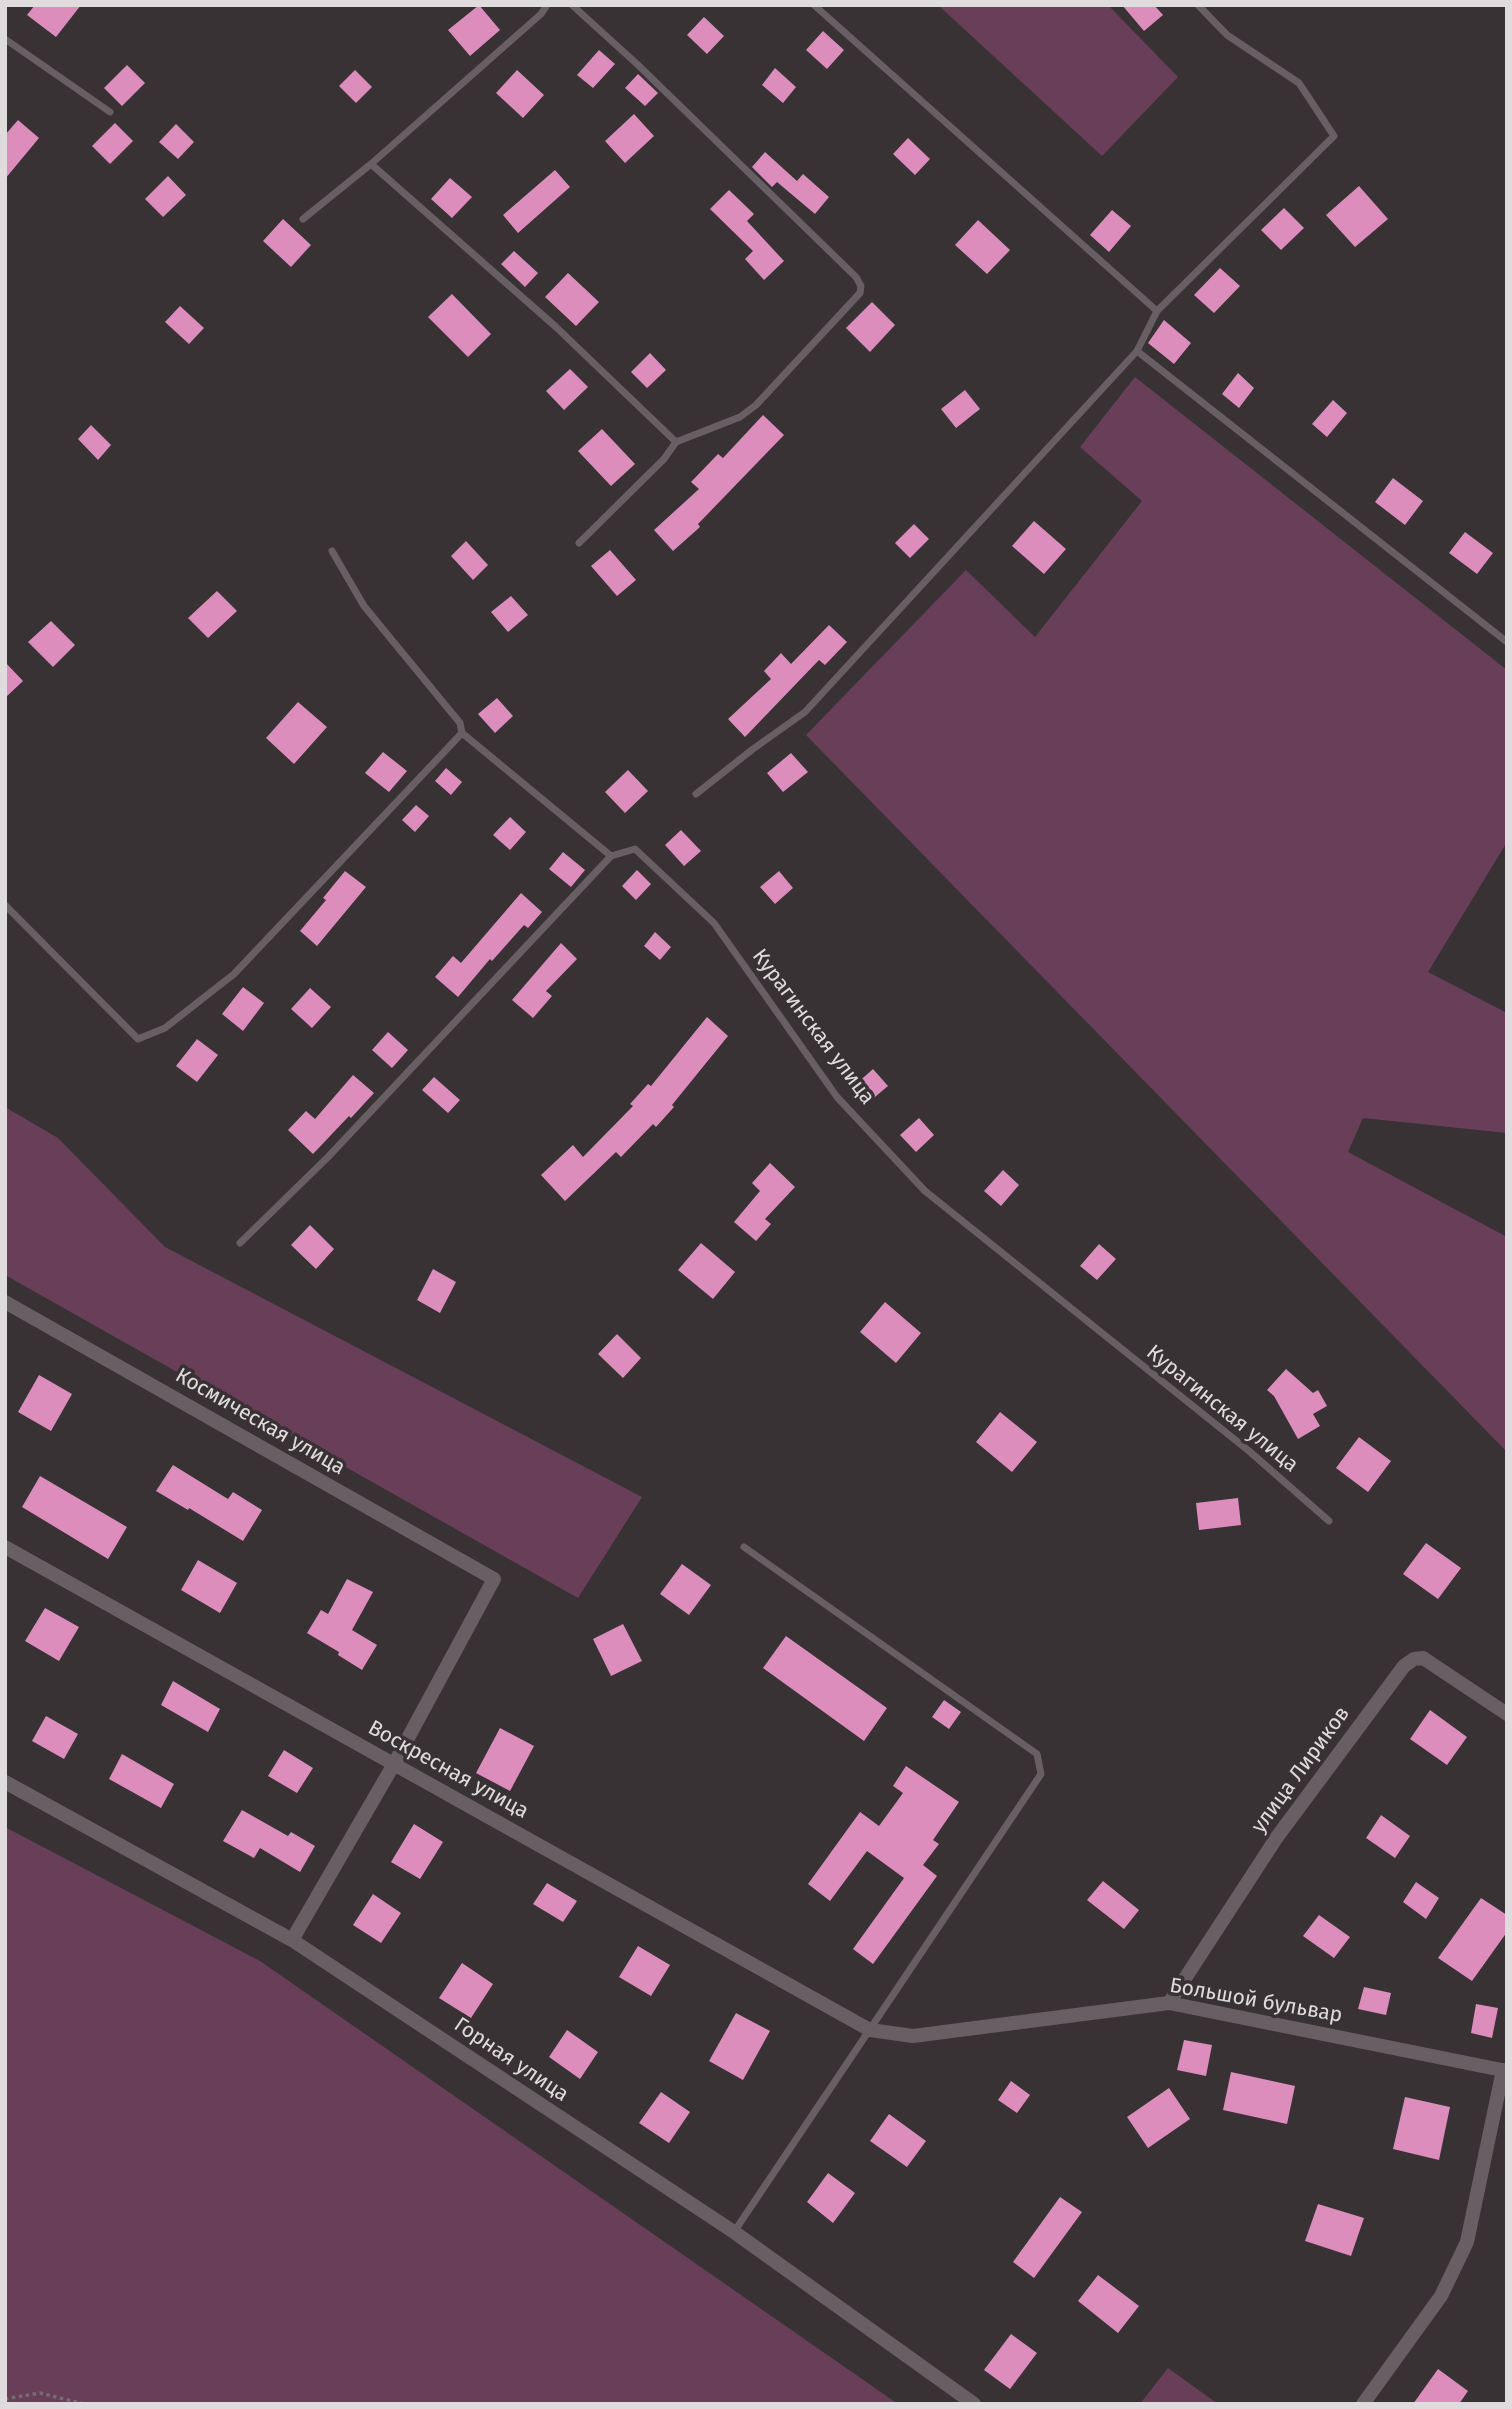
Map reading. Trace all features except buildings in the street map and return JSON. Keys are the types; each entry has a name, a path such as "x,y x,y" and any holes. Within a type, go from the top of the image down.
{"street":[{"name":"Космическая улица","path":"5,1302 494,1579 394,1764"},
{"name":"Воскресная улица","path":"5,1547 870,2030"},
{"name":"улица Лириков","path":"1168,2003 1277,1837 1404,1666 1414,1658 1423,1658 1507,1714"},
{"path":"292,1940 394,1764"},
{"name":"Горная улица","path":"5,1782 292,1940 734,2232 974,2404"},
{"name":"Большой бульвар","path":"870,2030 913,2036 1168,2003 1505,2070"},
{"path":"1363,2404 1441,2296 1467,2242 1505,2070"}],"lane":[{"path":"303,219 371,164 541,14 547,5"},
{"path":"572,5 647,73 856,277 862,286 860,293 756,405 740,417 676,442 664,459 579,543"},
{"path":"814,5 1157,311"},
{"path":"696,794 805,712 1137,351 1157,311 1334,136 1299,83 1227,35 1198,5"},
{"path":"5,38 110,112"},
{"path":"371,164 556,327 676,442"},
{"path":"1137,351 1507,642"},
{"path":"240,1243 328,1157 611,856 462,733 460,723 364,606 332,551"},
{"path":"5,905 138,1039 165,1028 234,974 462,733"},
{"name":"Курагинская улица","path":"611,856 635,849 714,923 837,1097 925,1191 1249,1451 1329,1521"},
{"path":"734,2232 1041,1774 1037,1754 744,1546"}],"path":[{"path":"5,2399 40,2393 84,2404"}],"shaded area":[{"path":"938,5 1108,5 1178,77 1102,156"},
{"path":"1135,377 1507,670 1507,842 1428,972 1507,1013 1507,1133 1363,1118 1348,1152 1507,1237 1507,1452 806,735 966,570 1035,637 1142,501 1080,447"},
{"path":"5,1107 58,1138 165,1247 642,1497 578,1598 5,1275"},
{"path":"5,1827 260,1961 898,2404 5,2404"},
{"path":"1168,2368 1218,2404 1140,2404"}]}
